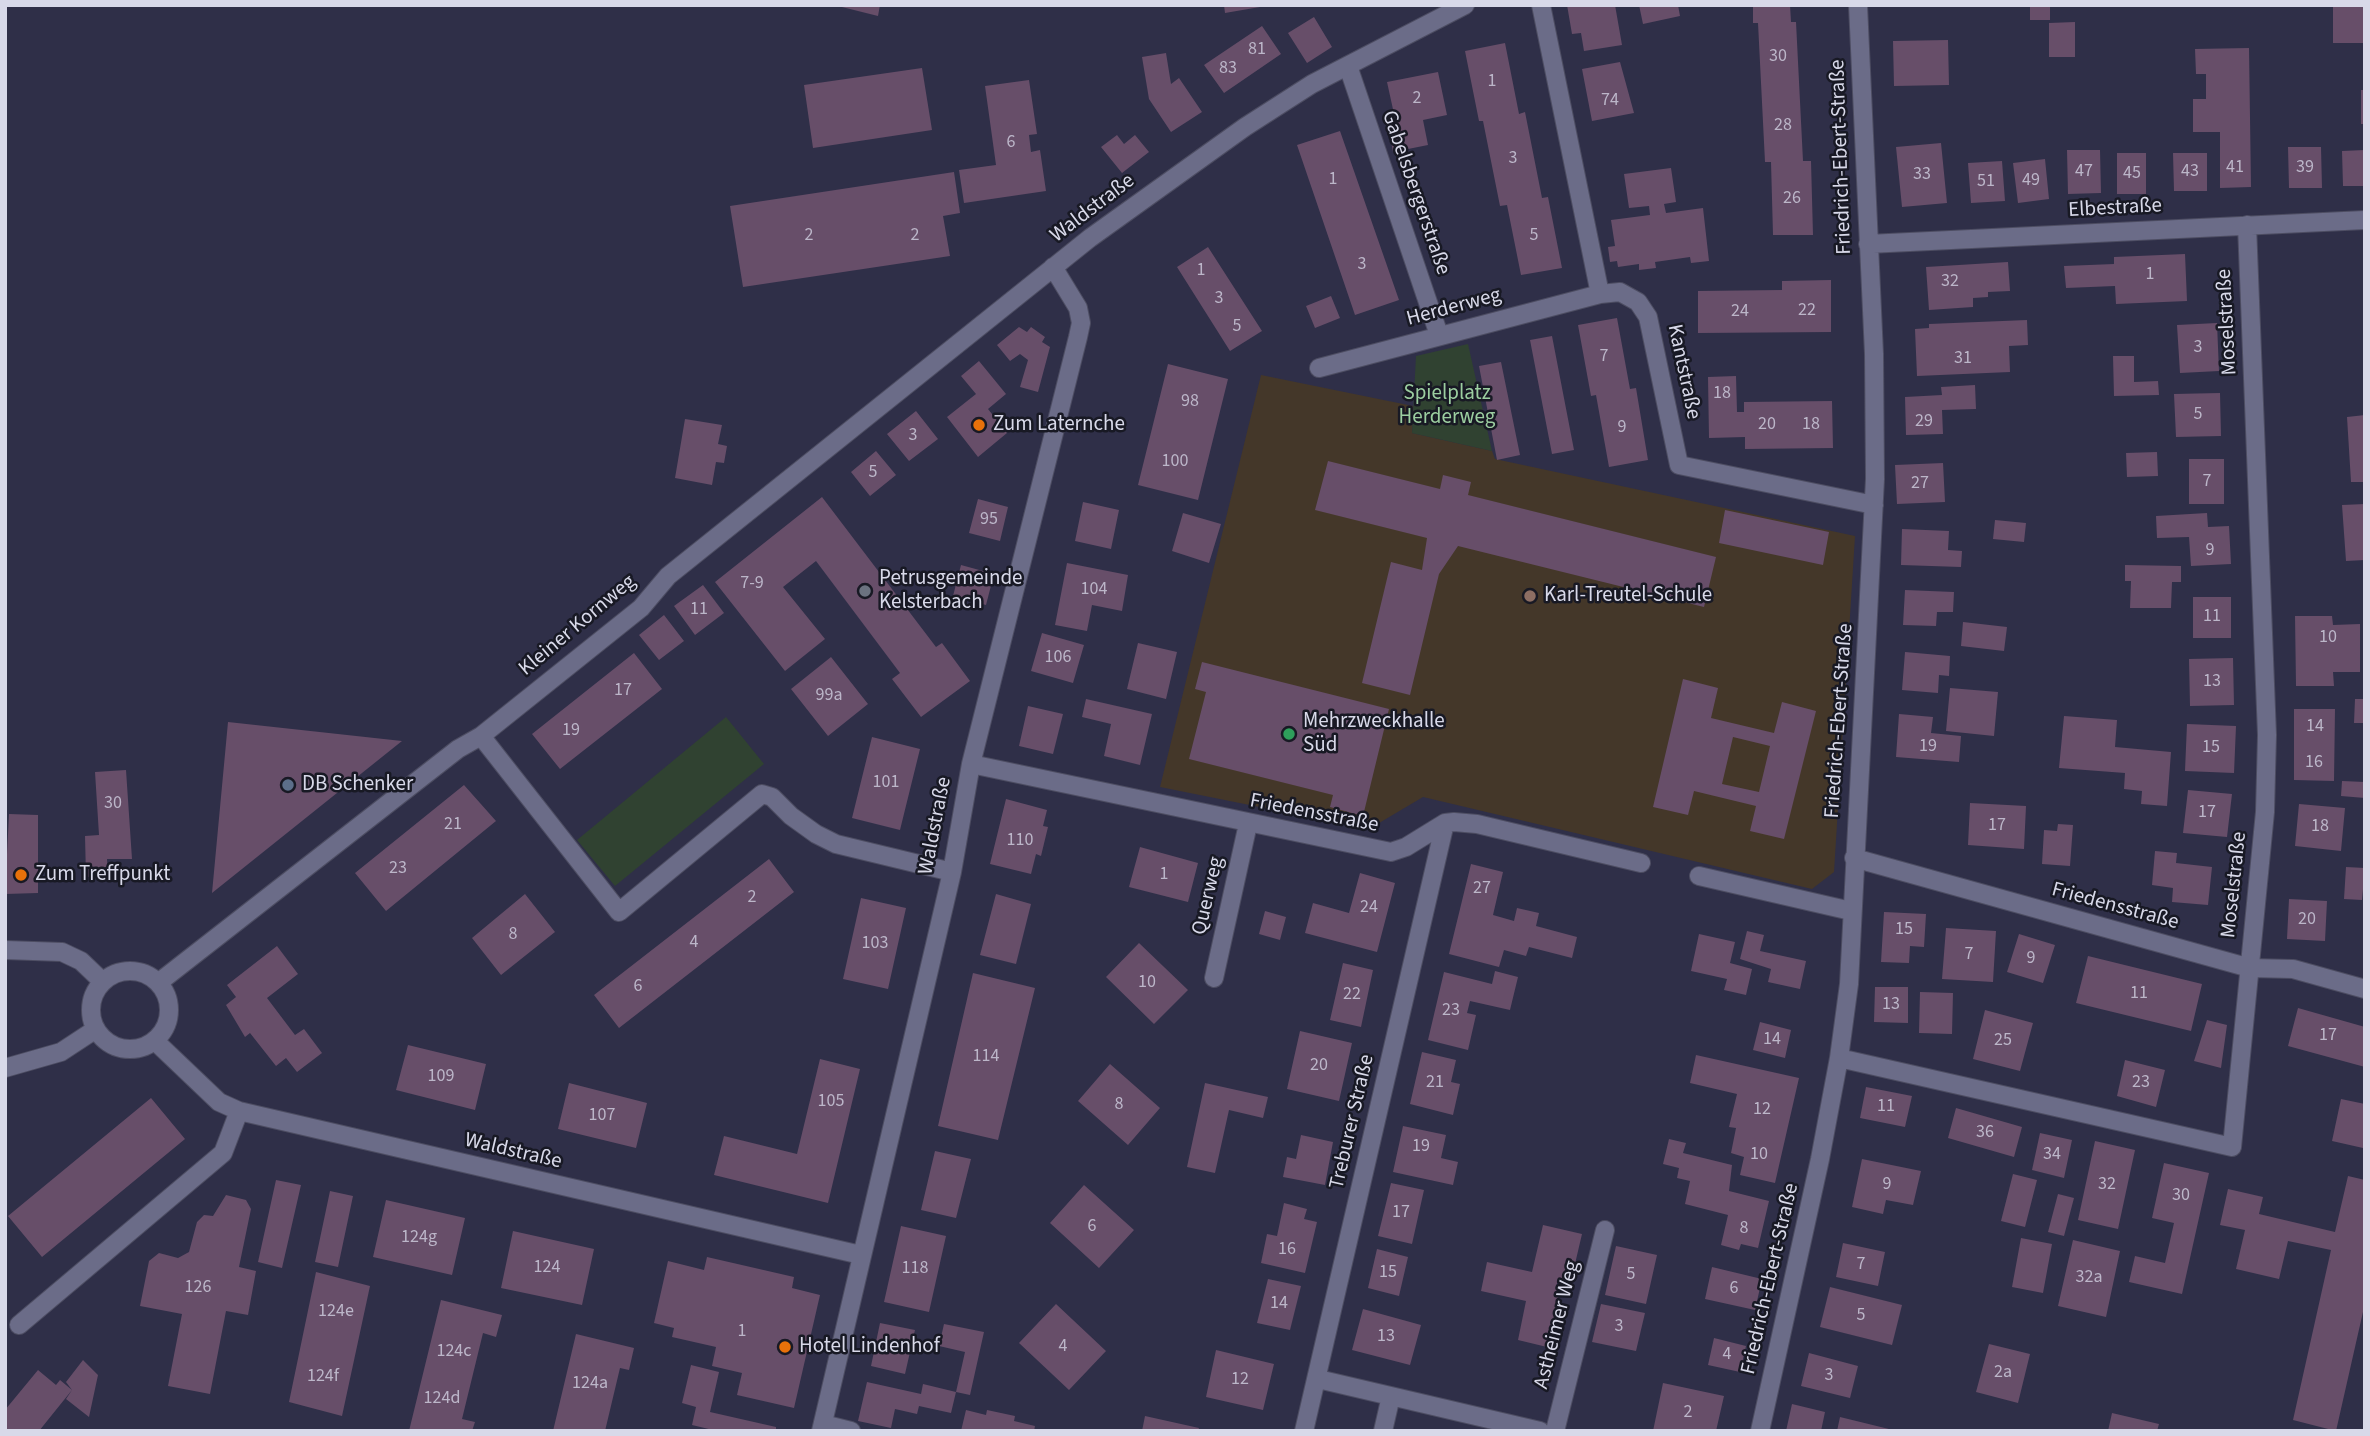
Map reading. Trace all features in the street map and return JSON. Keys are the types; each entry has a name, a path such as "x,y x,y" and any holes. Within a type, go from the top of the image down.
{"street":[{"name":"Waldstraße","path":"155,1041 219,1102 239,1111 861,1255 952,872 971,764 1081,323 1078,308 1053,267 1245,127 1312,84 1465,5"},
{"path":"1541,5 1600,294"},
{"name":"Friedrich-Ebert-Straße","path":"1760,1431 1798,1265 1839,1058 1849,984 1874,505 1874,354 1858,5"},
{"name":"Gabelsbergerstraße","path":"1348,66 1438,335"},
{"name":"Elbestraße","path":"1868,244 2365,220"},
{"name":"Moselstraße","path":"1839,1058 2232,1147 2265,812 2267,734 2247,225"},
{"name":"Kleiner Kornweg","path":"158,983 458,749 481,736 640,608 668,576 1053,267"},
{"name":"Kantstraße","path":"1600,294 1620,292 1638,302 1648,317 1679,465 1874,505"},
{"name":"Herderweg","path":"1319,368 1600,294"},
{"path":"481,736 619,912 762,793 772,797 791,816 816,834 836,844 952,872"},
{"name":"Friedensstraße","path":"971,764 1391,852 1406,847 1445,823"},
{"path":"1445,823 1477,824 1642,863"},
{"name":"Treburer Straße","path":"1304,1431 1445,823"},
{"name":"Querweg","path":"1214,978 1248,824"},
{"name":"Friedensstraße","path":"1854,859 2250,968 2292,969 2365,989"},
{"path":"1699,876 1851,911"},
{"path":"5,950 62,952 82,961 103,982"},
{"path":"127,971 149,976 158,983 165,992 169,1013 166,1027 155,1041 137,1049 118,1048 108,1042 96,1029 91,1006 94,993 103,982 127,971"},
{"path":"5,1068 61,1052 96,1029"},
{"path":"19,1325 223,1153 239,1111"},
{"name":"Astheimer Weg","path":"1555,1431 1605,1230"},
{"path":"851,1431 822,1427 861,1255"},
{"path":"1318,1379 1540,1431"},
{"path":"1382,1431 1391,1396"}],"shaded area":[{"name":"Karl-Treutel-Schule","path":"1261,375 1413,406 1412,433 1492,451 1495,459 1855,536 1834,872 1812,889 1423,797 1369,829 1160,787"}],"green space":[{"name":"Spielplatz Herderweg","path":"1468,344 1492,451 1412,433 1416,356"},
{"path":"726,717 764,764 615,886 577,840"}],"building":[{"path":"834,5 880,5 878,16"},
{"path":"1224,5 1260,5 1260,7 1225,13"},
{"path":"1567,5 1615,5 1622,45 1584,51 1581,33 1572,34"},
{"path":"1639,5 1678,5 1680,16 1643,24"},
{"path":"1753,5 1790,5 1791,22 1796,22 1803,161 1811,161 1813,235 1773,235 1771,162 1765,162 1758,23 1753,23"},
{"path":"2030,5 2050,5 2050,20 2030,20"},
{"path":"2333,5 2365,5 2365,43 2333,43"},
{"path":"1314,17 1332,47 1307,63 1288,33"},
{"path":"2075,22 2075,57 2049,57 2049,23"},
{"path":"1262,26 1281,54 1224,93 1204,65"},
{"path":"1948,40 1949,85 1894,86 1893,41"},
{"path":"1505,43 1519,114 1525,112 1542,198 1548,197 1562,268 1521,275 1507,205 1500,206 1483,121 1479,121 1465,51"},
{"path":"2249,48 2251,187 2220,188 2220,132 2193,132 2193,99 2206,99 2206,74 2196,74 2195,49"},
{"path":"1166,53 1171,84 1179,78 1202,112 1171,132 1149,99 1142,57"},
{"path":"1620,62 1634,113 1592,121 1582,69"},
{"path":"922,68 932,130 813,148 804,85"},
{"path":"1438,72 1447,115 1423,120 1428,145 1393,152 1388,125 1396,123 1387,82"},
{"path":"1029,80 1037,134 1029,135 1031,152 1040,150 1046,191 964,203 959,170 996,165 985,86"},
{"path":"2361,90 2365,90 2365,124 2361,124"},
{"path":"1340,131 1399,300 1355,315 1297,145"},
{"path":"1117,135 1124,144 1135,135 1149,152 1122,173 1101,147"},
{"path":"1941,143 1947,203 1902,207 1896,147"},
{"path":"2288,147 2321,147 2322,188 2289,188"},
{"path":"2067,150 2100,150 2101,193 2068,194"},
{"path":"2365,150 2365,186 2343,186 2342,151"},
{"path":"2117,153 2146,153 2146,194 2117,194"},
{"path":"2173,153 2207,153 2207,191 2174,191"},
{"path":"2045,159 2049,199 2018,203 2013,163"},
{"path":"2002,161 2005,201 1971,203 1968,163"},
{"path":"1671,168 1676,202 1664,204 1666,213 1703,208 1709,261 1691,263 1690,257 1655,262 1656,268 1639,270 1639,264 1618,267 1617,261 1610,262 1608,247 1615,246 1611,220 1650,215 1649,206 1629,208 1624,174"},
{"path":"954,172 960,213 943,216 950,256 743,287 730,206"},
{"path":"1208,247 1262,331 1230,351 1177,267"},
{"path":"2185,254 2187,301 2116,304 2115,286 2066,288 2064,266 2114,264 2114,257"},
{"path":"2008,262 2010,291 1988,292 1988,297 1973,298 1973,307 1929,310 1926,267"},
{"path":"1831,280 1831,332 1698,333 1698,291 1782,290 1782,281"},
{"path":"1331,296 1340,318 1315,328 1306,306"},
{"path":"1617,318 1630,389 1636,388 1648,460 1609,467 1596,395 1591,396 1578,325"},
{"path":"2027,320 2028,345 2009,346 2010,372 1917,376 1915,329 1929,328 1929,324"},
{"path":"2217,323 2219,371 2180,373 2177,325"},
{"path":"1019,327 1027,332 1031,327 1045,337 1042,342 1050,347 1038,392 1020,387 1028,360 1020,354 1010,361 997,345"},
{"path":"1552,336 1574,450 1552,454 1530,340"},
{"path":"2113,356 2134,356 2134,382 2158,381 2159,395 2114,396"},
{"path":"979,361 1006,394 988,409 1007,433 978,457 947,417 976,394 961,376"},
{"path":"1501,362 1520,455 1497,460 1479,366"},
{"path":"1168,364 1228,379 1198,500 1138,485"},
{"path":"1736,376 1737,412 1744,412 1744,402 1832,401 1833,448 1745,449 1745,437 1709,438 1708,377"},
{"path":"1975,385 1976,409 1942,410 1943,434 1906,435 1905,397 1942,395 1941,387"},
{"path":"2220,393 2221,436 2176,437 2174,394"},
{"path":"916,411 938,439 909,461 887,434"},
{"path":"2365,415 2365,482 2351,482 2347,417"},
{"path":"685,419 722,425 718,444 727,446 724,463 716,462 712,485 675,478"},
{"path":"876,451 896,475 870,496 851,472"},
{"path":"2157,452 2158,476 2127,477 2126,453"},
{"path":"2189,459 2224,459 2224,504 2189,504"},
{"path":"1328,461 1440,489 1443,475 1471,482 1468,495 1716,557 1704,607 1458,546 1439,574 1410,695 1362,683 1391,562 1422,570 1427,538 1315,510"},
{"path":"1943,463 1945,502 1897,504 1895,465"},
{"path":"822,497 936,647 942,643 970,681 921,717 892,679 900,673 816,561 783,587 825,639 785,671 715,582"},
{"path":"978,499 1008,507 1000,541 969,533"},
{"path":"1083,502 1119,510 1111,549 1075,541"},
{"path":"2365,504 2365,560 2346,561 2342,505"},
{"path":"1725,510 1829,532 1823,565 1719,543"},
{"path":"1183,513 1221,524 1209,563 1172,551"},
{"path":"2207,513 2208,527 2229,526 2231,564 2191,566 2189,537 2157,538 2156,516"},
{"path":"1995,520 2026,523 2024,542 1993,539"},
{"path":"1902,529 1949,531 1948,550 1962,551 1961,567 1901,565"},
{"path":"1067,563 1128,575 1122,611 1092,605 1087,631 1055,625"},
{"path":"961,565 994,574 986,605 953,596"},
{"path":"2125,565 2181,566 2181,582 2172,582 2171,608 2130,608 2131,581 2125,581"},
{"path":"703,585 724,613 695,635 674,606"},
{"path":"1905,590 1954,592 1953,612 1937,612 1936,626 1903,625"},
{"path":"2193,597 2231,597 2231,638 2193,638"},
{"path":"664,615 684,641 659,660 639,635"},
{"path":"2295,616 2332,616 2333,625 2360,624 2360,672 2333,672 2334,686 2296,686"},
{"path":"1963,622 2007,627 2004,651 1961,646"},
{"path":"1042,633 1084,645 1073,683 1031,671"},
{"path":"1138,643 1177,652 1166,699 1127,689"},
{"path":"1905,652 1950,656 1949,676 1939,675 1938,693 1902,690"},
{"path":"634,653 662,689 560,769 532,734"},
{"path":"831,657 868,704 828,736 791,689"},
{"path":"2233,658 2234,705 2190,706 2189,659"},
{"name":"Mehrzweckhalle Süd","path":"1202,662 1389,709 1363,816 1330,807 1333,795 1189,759 1206,692 1195,689"},
{"path":"1683,679 1718,688 1711,718 1774,733 1782,702 1816,711 1784,839 1750,831 1756,806 1694,791 1688,815 1653,807","holes":["1733,737 1770,746 1759,792 1722,784"]},
{"path":"1950,688 1998,692 1994,736 1946,731"},
{"path":"1086,699 1152,714 1140,765 1104,756 1111,724 1082,717"},
{"path":"2355,699 2365,699 2365,723 2354,723"},
{"path":"1028,706 1063,714 1053,754 1019,746"},
{"path":"2294,709 2335,709 2334,781 2294,780"},
{"path":"1899,714 1933,717 1931,733 1961,736 1959,762 1896,757"},
{"path":"2064,716 2117,720 2115,747 2171,752 2167,806 2141,804 2142,791 2124,789 2125,773 2059,768"},
{"path":"228,722 402,741 212,893"},
{"path":"2187,724 2236,726 2234,773 2185,771"},
{"path":"872,737 920,749 900,830 852,818"},
{"path":"126,770 132,859 107,859 108,876 86,877 85,836 99,835 95,772"},
{"path":"2342,781 2365,782 2365,798 2341,796"},
{"path":"464,785 496,821 386,911 355,873"},
{"path":"2188,790 2232,794 2227,837 2183,833"},
{"path":"1006,799 1047,810 1043,826 1048,827 1041,856 1036,854 1031,874 990,864"},
{"path":"1970,803 2026,806 2024,849 1968,845"},
{"path":"2299,804 2345,808 2341,851 2295,846"},
{"path":"9,814 38,815 38,893 5,894"},
{"path":"2058,824 2073,825 2070,866 2042,864 2044,830 2057,831"},
{"path":"1140,847 1198,863 1188,902 1129,887"},
{"path":"2155,851 2177,853 2176,863 2212,867 2208,905 2172,902 2173,888 2152,885"},
{"path":"769,859 794,892 619,1028 594,995"},
{"path":"1471,864 1503,872 1493,915 1514,921 1517,908 1539,913 1536,926 1577,937 1572,958 1529,947 1526,956 1504,950 1499,967 1449,954"},
{"path":"2346,867 2365,868 2362,900 2344,899"},
{"path":"1360,873 1395,883 1377,952 1305,933 1313,903 1349,913"},
{"path":"525,894 555,932 501,975 472,938"},
{"path":"996,894 1031,904 1016,964 980,955"},
{"path":"861,898 906,908 888,989 843,979"},
{"path":"2289,899 2327,901 2325,941 2287,939"},
{"path":"1265,911 1286,917 1280,940 1259,934"},
{"path":"1884,912 1926,914 1924,947 1910,946 1909,963 1881,962"},
{"path":"1946,928 1996,931 1993,982 1942,979"},
{"path":"1747,931 1764,935 1760,951 1806,961 1800,989 1768,982 1771,969 1740,959"},
{"path":"1699,934 1735,942 1730,963 1752,969 1746,995 1724,990 1727,979 1691,971"},
{"path":"2019,934 2055,945 2043,983 2007,972"},
{"path":"1139,943 1188,990 1154,1024 1106,977"},
{"path":"277,946 298,974 267,998 295,1035 304,1029 322,1053 297,1072 286,1058 276,1066 250,1033 245,1037 226,1005 236,997 227,985"},
{"path":"2088,956 2202,984 2191,1031 2076,1003"},
{"path":"1343,963 1373,970 1361,1027 1330,1020"},
{"path":"1495,971 1518,977 1510,1010 1470,1001 1467,1013 1476,1015 1468,1050 1428,1040 1444,972 1492,984"},
{"path":"973,973 1035,988 998,1140 938,1126"},
{"path":"1875,987 1908,987 1908,1023 1874,1022"},
{"path":"1920,992 1953,993 1952,1034 1919,1033"},
{"path":"2298,1008 2365,1027 2365,1067 2288,1046"},
{"path":"1985,1010 2033,1023 2020,1071 1973,1059"},
{"path":"2207,1020 2227,1025 2221,1068 2194,1061"},
{"path":"1760,1022 1791,1030 1785,1058 1753,1050"},
{"path":"1300,1031 1352,1043 1339,1101 1287,1089"},
{"path":"408,1045 486,1064 475,1110 396,1090"},
{"path":"1422,1052 1456,1060 1451,1082 1460,1084 1453,1115 1410,1104"},
{"path":"1696,1055 1799,1078 1775,1183 1740,1175 1744,1157 1731,1153 1736,1128 1729,1127 1737,1094 1690,1083"},
{"path":"820,1059 860,1069 828,1203 714,1175 724,1136 797,1154"},
{"path":"2125,1060 2165,1070 2156,1107 2117,1096"},
{"path":"1110,1064 1160,1108 1128,1145 1078,1101"},
{"path":"569,1083 647,1103 636,1148 558,1129"},
{"path":"1205,1083 1268,1097 1263,1118 1229,1110 1215,1173 1187,1167"},
{"path":"1866,1087 1912,1096 1905,1127 1860,1118"},
{"path":"151,1098 185,1139 42,1257 8,1216"},
{"path":"2341,1099 2365,1104 2363,1148 2332,1141"},
{"path":"1956,1108 2022,1127 2014,1157 1948,1138"},
{"path":"1403,1126 1446,1135 1441,1158 1458,1162 1453,1185 1393,1172"},
{"path":"2040,1133 2072,1140 2064,1178 2032,1170"},
{"path":"1301,1135 1333,1142 1325,1185 1283,1177 1287,1157 1296,1159"},
{"path":"1669,1139 1686,1143 1683,1153 1732,1165 1729,1191 1769,1201 1758,1248 1741,1244 1739,1250 1721,1245 1728,1215 1685,1204 1690,1181 1677,1178 1679,1168 1663,1164"},
{"path":"2095,1141 2135,1150 2118,1229 2078,1220"},
{"path":"935,1151 971,1159 956,1218 921,1210"},
{"path":"1862,1159 1921,1171 1913,1205 1886,1200 1883,1214 1852,1207"},
{"path":"2164,1163 2209,1173 2182,1294 2129,1282 2135,1256 2165,1263 2174,1223 2152,1218"},
{"path":"2013,1174 2037,1180 2025,1227 2001,1221"},
{"path":"2348,1176 2365,1180 2365,1303 2336,1431 2293,1420 2331,1250 2288,1241 2279,1279 2236,1269 2245,1230 2220,1225 2228,1189 2263,1197 2259,1214 2335,1232"},
{"path":"276,1180 301,1185 282,1268 258,1262"},
{"path":"1391,1183 1424,1190 1412,1244 1378,1236"},
{"path":"1084,1185 1134,1230 1099,1268 1050,1223"},
{"path":"330,1191 353,1196 338,1267 315,1262"},
{"path":"2058,1194 2074,1198 2064,1236 2048,1232"},
{"path":"226,1195 246,1200 251,1209 239,1267 256,1271 248,1315 226,1311 210,1394 168,1386 182,1314 140,1306 149,1261 159,1253 178,1258 189,1252 197,1222 204,1215 213,1216"},
{"path":"386,1200 465,1218 452,1275 373,1257"},
{"path":"1284,1203 1307,1209 1304,1219 1317,1222 1305,1273 1261,1263 1267,1234 1277,1236"},
{"path":"1543,1225 1582,1234 1571,1281 1558,1278 1556,1289 1560,1290 1547,1347 1518,1340 1526,1301 1481,1291 1487,1262 1532,1272"},
{"path":"901,1226 946,1236 929,1312 884,1302"},
{"path":"513,1231 594,1249 582,1305 501,1288"},
{"path":"2021,1238 2052,1244 2043,1293 2012,1287"},
{"path":"2073,1240 2120,1251 2106,1317 2058,1306"},
{"path":"1843,1243 1885,1252 1878,1286 1836,1277"},
{"path":"1616,1246 1657,1255 1646,1304 1605,1295"},
{"path":"1377,1249 1408,1257 1399,1296 1368,1288"},
{"path":"707,1257 794,1277 792,1288 820,1295 794,1408 737,1395 742,1373 712,1366 716,1347 672,1337 674,1328 654,1323 668,1261 704,1270"},
{"path":"1712,1267 1762,1279 1755,1310 1705,1299"},
{"path":"316,1272 370,1286 342,1416 289,1402"},
{"path":"1268,1279 1301,1286 1290,1330 1257,1323"},
{"path":"1830,1287 1902,1305 1892,1345 1820,1327"},
{"path":"441,1300 502,1315 496,1337 483,1333 462,1419 475,1422 472,1431 409,1431"},
{"path":"1056,1304 1106,1351 1069,1390 1019,1343"},
{"path":"1601,1304 1645,1313 1636,1351 1592,1342"},
{"path":"1363,1309 1421,1325 1410,1365 1352,1350"},
{"path":"880,1323 915,1330 905,1374 871,1366"},
{"path":"944,1324 984,1332 970,1395 956,1392 965,1352 939,1346"},
{"path":"576,1334 634,1348 629,1370 620,1368 605,1431 553,1431"},
{"path":"1714,1338 1746,1346 1740,1372 1708,1365"},
{"path":"1989,1344 2030,1354 2018,1403 1976,1392"},
{"path":"1216,1350 1274,1364 1263,1410 1206,1397"},
{"path":"1809,1353 1858,1366 1850,1398 1801,1386"},
{"path":"83,1360 98,1375 89,1417 66,1399 72,1390 66,1382"},
{"path":"691,1365 719,1372 710,1412 776,1427 776,1431 717,1431 692,1425 696,1407 682,1403"},
{"path":"38,1370 56,1385 60,1380 72,1390 39,1431 5,1431 5,1410"},
{"path":"867,1382 921,1394 923,1384 956,1392 951,1413 919,1406 917,1414 895,1409 891,1428 858,1421"},
{"path":"1663,1383 1724,1396 1716,1431 1653,1431"},
{"path":"1792,1404 1825,1412 1821,1431 1786,1431"},
{"path":"966,1410 986,1415 987,1410 1015,1416 1014,1421 1035,1426 1034,1431 961,1431"},
{"path":"2112,1413 2159,1424 2157,1431 2108,1431"},
{"path":"1145,1416 1199,1428 1198,1431 1142,1431"},
{"path":"1840,1417 1893,1430 1893,1431 1837,1431"}],"place":[{"name":"Zum Laternche","path":"979,425"},
{"name":"Petrusgemeinde Kelsterbach","path":"865,591"},
{"name":"Karl-Treutel-Schule","path":"1530,596"},
{"name":"Mehrzweckhalle Süd","path":"1289,734"},
{"name":"DB Schenker","path":"288,785"},
{"name":"Zum Treffpunkt","path":"21,875"},
{"name":"Hotel Lindenhof","path":"785,1347"}]}
